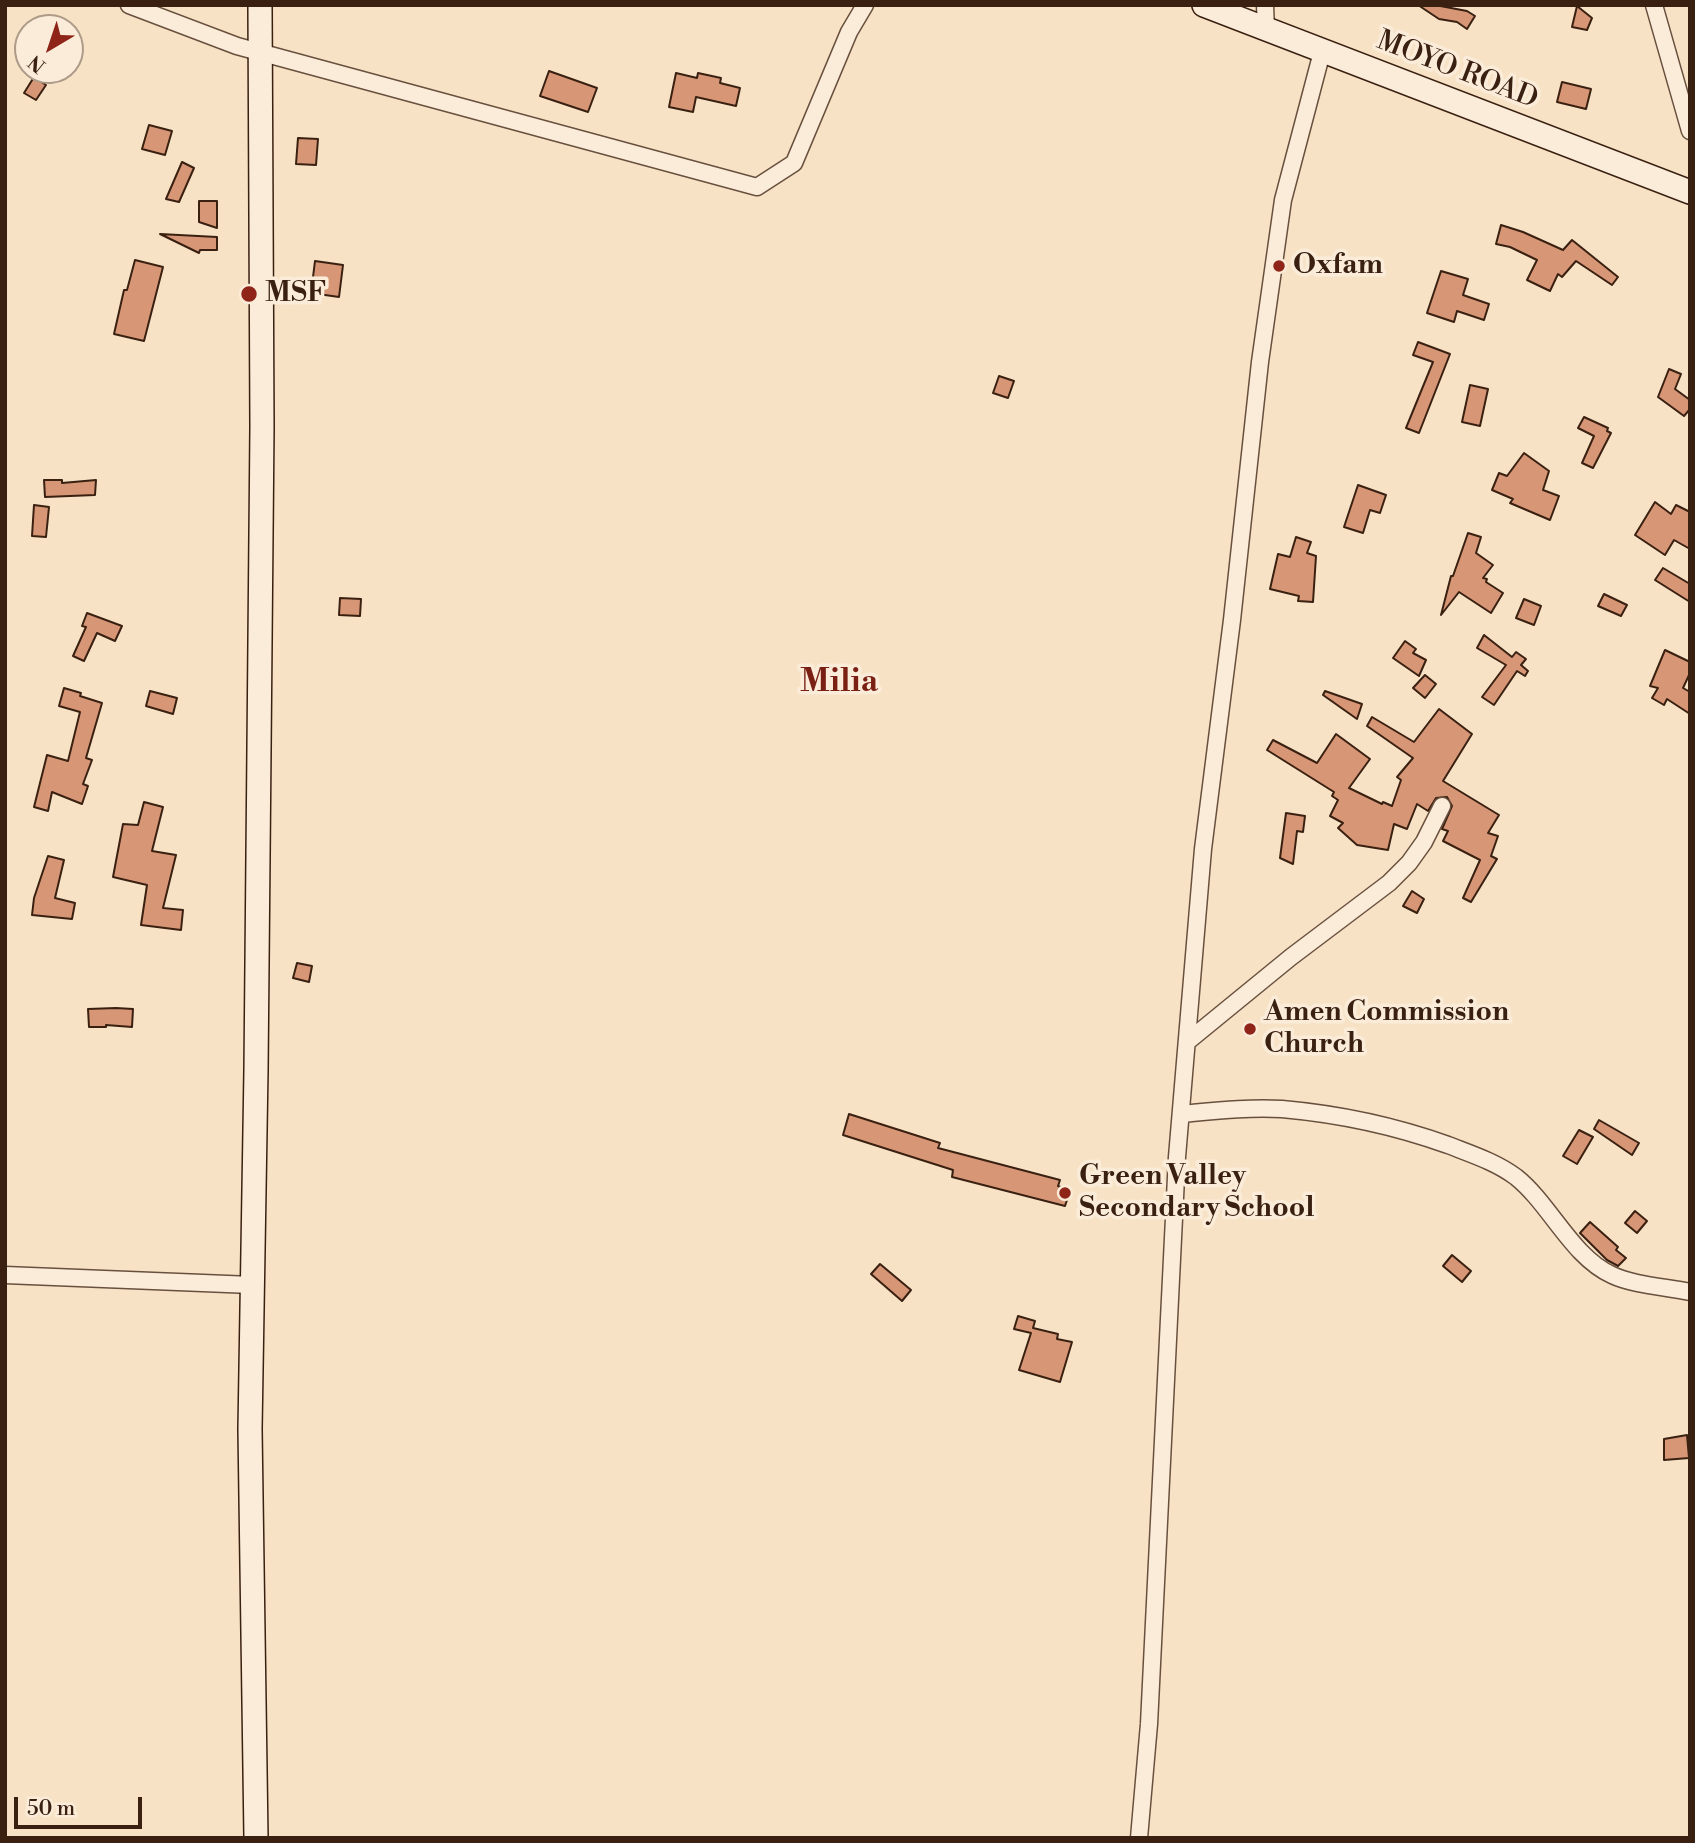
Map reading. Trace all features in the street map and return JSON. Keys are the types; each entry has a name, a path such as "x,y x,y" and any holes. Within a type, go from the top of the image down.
{"street":[{"path":"129,5 237,46 757,187 794,163 849,32 864,5"},
{"path":"256,1838 250,1429 257,1042 262,441 260,5"},
{"name":"MOYO ROAD","path":"1204,5 1690,192"},
{"path":"1265,5 1266,31"},
{"path":"1654,5 1690,131"},
{"path":"1139,1838 1149,1724 1176,1170 1203,849 1232,620 1260,362 1283,200 1322,52"},
{"path":"1187,1042 1291,957 1389,883 1409,863 1424,842 1442,806"},
{"path":"1181,1114 1281,1109 1350,1119 1402,1130 1435,1141 1489,1161 1517,1177 1586,1256 1604,1271 1616,1277 1690,1292"},
{"path":"5,1275 252,1285"}],"building":[{"path":"1418,5 1467,11 1475,16 1467,29 1457,22 1439,19"},
{"path":"1577,6 1592,18 1587,30 1572,27"},
{"path":"549,71 597,88 588,112 540,96"},
{"path":"676,73 697,78 698,73 721,78 720,83 740,88 736,106 696,97 693,112 669,107"},
{"path":"1562,82 1591,89 1586,109 1557,102"},
{"path":"30,84 46,85 36,100 24,93"},
{"path":"149,125 172,131 165,155 142,149"},
{"path":"298,138 318,139 316,165 296,164"},
{"path":"182,162 194,168 179,202 166,199"},
{"path":"199,201 217,201 217,228 199,222"},
{"path":"1501,225 1563,250 1572,240 1618,277 1612,285 1576,261 1562,277 1558,274 1550,291 1527,280 1537,260 1510,247 1496,244"},
{"path":"160,234 217,237 217,250 200,250 199,253"},
{"path":"135,260 163,267 144,341 114,334 124,290 127,290"},
{"path":"315,261 343,265 339,297 311,293"},
{"path":"1441,271 1468,279 1463,295 1489,304 1484,320 1457,311 1454,322 1427,313"},
{"path":"1418,342 1450,354 1419,433 1406,428 1433,362 1413,355"},
{"path":"1669,369 1681,374 1675,389 1690,400 1690,409 1684,416 1658,397"},
{"path":"999,376 1014,381 1008,398 993,393"},
{"path":"1470,385 1488,389 1480,426 1462,422"},
{"path":"1584,417 1608,428 1607,431 1611,433 1593,468 1582,463 1594,436 1578,428"},
{"path":"1524,453 1549,471 1543,490 1559,496 1550,520 1510,503 1513,499 1492,490 1499,473 1507,476"},
{"path":"44,480 62,480 62,483 96,480 95,495 45,497"},
{"path":"1358,485 1386,495 1380,513 1370,510 1363,533 1344,527"},
{"path":"1655,502 1671,514 1676,505 1690,512 1690,549 1674,540 1665,555 1635,535"},
{"path":"34,505 49,507 46,537 32,536"},
{"path":"1468,533 1481,537 1476,553 1493,565 1483,578 1503,593 1491,613 1459,592 1441,615 1451,576"},
{"path":"1296,537 1311,542 1307,553 1316,556 1313,602 1298,601 1299,596 1270,589 1278,554 1290,557"},
{"path":"1663,568 1690,584 1690,602 1655,580"},
{"path":"1604,594 1627,605 1621,616 1598,606"},
{"path":"340,598 361,599 360,616 339,615"},
{"path":"1524,599 1541,606 1534,625 1516,618"},
{"path":"87,613 122,626 115,641 97,633 84,661 73,656 86,627 82,626"},
{"path":"1484,635 1512,657 1516,652 1526,659 1521,665 1528,671 1525,676 1517,671 1494,705 1482,697 1506,665 1477,648"},
{"path":"1405,641 1416,649 1413,653 1426,660 1419,676 1393,658"},
{"path":"1665,650 1690,662 1690,673 1683,688 1690,692 1690,714 1667,699 1664,705 1652,698 1658,688 1650,686"},
{"path":"1425,675 1436,684 1425,698 1413,688"},
{"path":"64,688 102,703 86,758 92,760 83,784 88,786 82,804 52,792 48,811 34,807 47,755 68,761 80,712 59,706"},
{"path":"150,691 177,698 173,714 146,706"},
{"path":"1325,691 1362,704 1357,719 1323,695"},
{"path":"1439,709 1472,734 1443,781 1499,815 1488,833 1498,836 1491,856 1497,859 1471,902 1463,898 1480,860 1443,841 1448,831 1442,829 1452,806 1447,797 1436,798 1428,811 1417,804 1407,829 1394,824 1388,850 1357,845 1338,828 1343,823 1330,816 1338,800 1332,796 1334,792 1267,750 1273,740 1317,763 1336,734 1370,759 1349,788 1392,806 1401,780 1397,777 1413,758 1367,726 1372,717 1414,742"},
{"path":"144,802 163,807 152,851 176,855 163,908 183,910 181,930 141,925 147,885 113,877 123,824 138,825"},
{"path":"1286,813 1305,816 1303,832 1297,831 1293,864 1280,858"},
{"path":"48,856 64,860 55,898 75,903 72,919 32,915 34,898"},
{"path":"1412,891 1424,899 1417,913 1403,906"},
{"path":"297,963 312,966 309,982 293,978"},
{"path":"88,1009 133,1009 132,1027 89,1027"},
{"path":"849,1114 940,1143 938,1148 1060,1180 1058,1186 1070,1191 1065,1206 952,1177 953,1170 843,1135"},
{"path":"1599,1120 1639,1143 1632,1155 1594,1129"},
{"path":"1579,1130 1593,1137 1577,1164 1563,1156"},
{"path":"1635,1211 1647,1221 1637,1233 1625,1223"},
{"path":"1590,1222 1618,1247 1616,1250 1626,1258 1618,1266 1607,1260 1580,1233"},
{"path":"1452,1255 1471,1271 1462,1282 1443,1266"},
{"path":"880,1264 911,1290 902,1301 871,1274"},
{"path":"1018,1316 1035,1321 1033,1328 1058,1334 1057,1339 1072,1342 1060,1382 1019,1370 1031,1333 1014,1329"},
{"path":"1687,1435 1689,1458 1664,1460 1664,1439"}],"place":[{"name":"Oxfam","path":"1279,266"},
{"name":"MSF","path":"249,294"},
{"name":"Amen Commission Church","path":"1250,1029"},
{"name":"Green Valley Secondary School","path":"1065,1193"}],"district":[{"name":"Milia","path":"839,683"}]}
